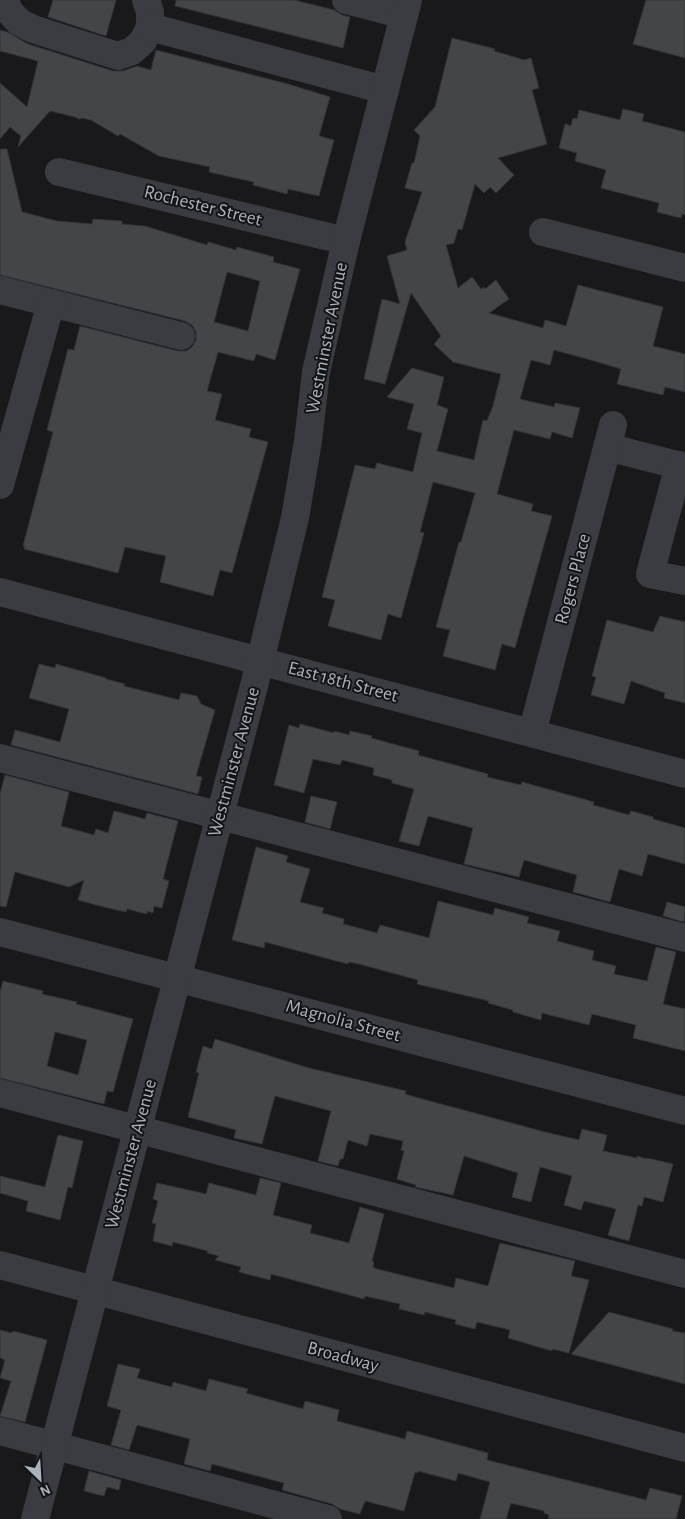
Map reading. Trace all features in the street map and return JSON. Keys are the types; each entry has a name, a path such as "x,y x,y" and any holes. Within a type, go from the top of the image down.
{"street":[{"path":"5,0 9,11 19,22 33,29 118,56 132,51 143,41 150,27 150,12 146,0"},
{"path":"346,0 406,8"},
{"name":"Westminster Avenue","path":"35,1519 178,978 295,518 308,441 316,372 346,241 406,8"},
{"path":"150,27 385,90"},
{"name":"Rochester Street","path":"59,172 346,241"},
{"path":"543,232 685,268"},
{"path":"0,290 181,336"},
{"path":"0,486 51,302"},
{"name":"Rogers Place","path":"532,733 610,436 682,466"},
{"path":"682,466 650,574 685,581"},
{"name":"East 18th Street","path":"0,592 685,774"},
{"path":"0,758 685,938"},
{"name":"Magnolia Street","path":"0,932 685,1111"},
{"path":"0,1093 685,1274"},
{"name":"Broadway","path":"0,1266 685,1448"},
{"path":"0,1431 328,1519"}],"building":[{"path":"53,0 116,0 106,36 48,17"},
{"path":"176,0 294,0 334,10 350,17 343,48 175,6"},
{"path":"646,0 685,0 685,58 633,44"},
{"path":"0,30 28,44 113,71 123,71 137,66 151,70 156,50 288,84 330,97 319,136 334,140 319,196 288,189 287,194 253,185 254,182 209,172 210,167 159,156 120,134 118,136 91,120 79,119 50,111 18,147 21,136 10,127 0,139 0,83 27,107 38,61 0,51"},
{"path":"452,38 495,49 494,51 524,60 531,58 539,88 532,90 547,144 498,158 514,175 496,193 490,187 484,193 475,184 462,230 458,229 454,243 446,245 458,288 472,277 481,289 484,287 485,289 496,280 509,299 489,313 543,328 545,320 566,326 578,285 663,307 653,346 685,354 685,392 665,387 663,395 617,384 621,369 554,350 550,365 531,360 520,399 554,407 555,403 580,408 572,438 552,432 550,439 514,430 497,494 533,504 531,511 552,516 515,648 502,644 495,670 443,656 450,630 436,627 459,542 461,542 475,493 433,482 420,532 424,533 401,618 388,614 381,640 328,626 335,600 322,597 355,465 375,469 377,463 413,472 422,433 407,429 414,404 387,397 412,368 444,377 437,405 448,409 437,451 474,460 483,420 487,421 493,406 501,374 453,362 434,344 441,336 411,293 385,384 364,379 382,299 400,304 387,256 407,250 405,242 422,192 405,188 412,163 414,163 420,136 414,130 435,107"},
{"path":"623,109 644,114 642,121 685,132 685,215 682,214 681,218 657,212 659,203 601,188 606,170 575,161 577,153 559,148 565,124 571,126 573,118 577,119 579,110 620,120"},
{"path":"0,149 7,149 22,212 57,221 92,224 93,219 122,221 122,224 145,226 207,245 208,242 236,250 237,247 274,257 273,262 300,269 275,360 256,354 254,361 218,352 207,391 222,394 215,420 251,429 249,437 268,442 232,573 220,570 213,596 160,582 166,556 125,547 118,573 24,549 25,546 23,546 53,432 47,430 68,349 74,350 80,326 178,351 186,351 192,347 196,340 196,332 192,325 185,321 0,275","holes":["227,272 260,281 248,331 214,322"]},
{"path":"660,616 685,622 685,703 664,698 665,693 631,681 624,704 591,695 596,677 592,676 607,620 653,632"},
{"path":"39,664 55,668 56,664 125,684 124,686 179,700 181,693 197,696 201,704 215,710 196,776 202,777 198,794 11,745 15,730 60,742 69,709 29,698"},
{"path":"300,724 334,733 334,731 349,735 350,731 372,736 371,738 419,751 418,755 488,774 487,777 521,785 522,782 594,802 593,805 629,815 631,811 685,828 685,864 648,854 642,876 619,869 610,902 573,892 577,875 524,860 519,877 464,864 473,828 428,816 419,846 399,841 414,789 373,775 374,768 342,760 340,765 313,759 304,793 274,785 289,725 299,728"},
{"path":"5,775 69,792 61,826 94,835 96,829 108,833 114,811 145,819 147,813 178,821 163,879 169,881 162,908 154,906 153,913 147,911 147,914 127,909 126,912 108,908 78,900 84,880 69,887 15,872 6,907 0,906 0,794"},
{"path":"311,796 337,802 330,829 305,822"},
{"path":"256,847 288,856 286,862 310,869 300,902 324,908 322,913 344,919 343,924 377,933 380,925 429,938 438,901 493,915 495,908 529,917 527,923 560,931 557,941 594,951 592,960 616,966 614,974 647,981 656,947 676,952 663,1004 685,1009 685,1051 633,1038 636,1025 592,1014 589,1025 542,1013 541,1020 488,1003 489,1001 417,984 418,980 359,964 349,962 348,964 265,942 264,948 232,940"},
{"path":"667,902 685,907 684,922 663,916"},
{"path":"3,981 43,991 42,994 77,1002 76,1004 133,1019 113,1092 107,1091 104,1104 0,1078 0,992","holes":["55,1032 87,1040 78,1075 47,1066"]},
{"path":"215,1039 309,1068 406,1091 405,1094 415,1097 545,1132 579,1140 582,1129 607,1135 603,1151 673,1164 663,1202 644,1197 642,1206 638,1205 629,1241 608,1235 616,1209 584,1201 581,1210 564,1205 572,1176 540,1167 531,1202 512,1197 518,1173 464,1156 453,1195 415,1187 416,1185 397,1179 404,1151 401,1150 403,1141 370,1134 367,1146 348,1140 343,1159 340,1159 338,1166 318,1161 331,1111 275,1096 262,1144 234,1138 236,1130 188,1117 199,1073 196,1072 203,1046 212,1049"},
{"path":"58,1135 83,1141 72,1188 68,1187 60,1220 26,1211 28,1201 0,1193 0,1176 45,1187"},
{"path":"260,1178 281,1183 273,1215 312,1225 310,1233 349,1243 360,1207 384,1214 372,1261 374,1262 373,1267 377,1269 454,1288 456,1278 488,1286 500,1243 575,1261 571,1276 589,1280 569,1353 553,1349 552,1351 508,1338 510,1330 477,1322 475,1329 455,1324 456,1320 425,1312 424,1315 399,1309 400,1304 365,1296 364,1299 271,1274 270,1280 239,1272 241,1267 215,1260 219,1256 207,1253 208,1251 173,1242 172,1246 153,1241 156,1224 152,1223 158,1201 153,1199 157,1183 206,1194 209,1183 256,1195"},
{"path":"609,1312 673,1329 672,1331 685,1333 685,1384 571,1354"},
{"path":"0,1330 12,1333 13,1331 47,1340 25,1422 0,1416 11,1381 0,1378 5,1360 0,1358"},
{"path":"118,1364 140,1369 137,1378 172,1387 173,1382 206,1391 209,1379 248,1389 246,1393 303,1409 305,1401 339,1410 337,1421 405,1439 407,1431 488,1453 487,1460 646,1500 650,1488 682,1496 676,1519 548,1519 549,1515 544,1513 544,1511 511,1503 506,1519 480,1519 490,1482 458,1473 456,1481 418,1471 418,1473 415,1472 404,1511 365,1501 360,1514 282,1490 284,1483 212,1464 210,1471 184,1464 190,1439 137,1425 129,1450 111,1445 121,1410 107,1406"},
{"path":"89,1471 121,1480 119,1490 107,1487 104,1496 84,1491"}]}
